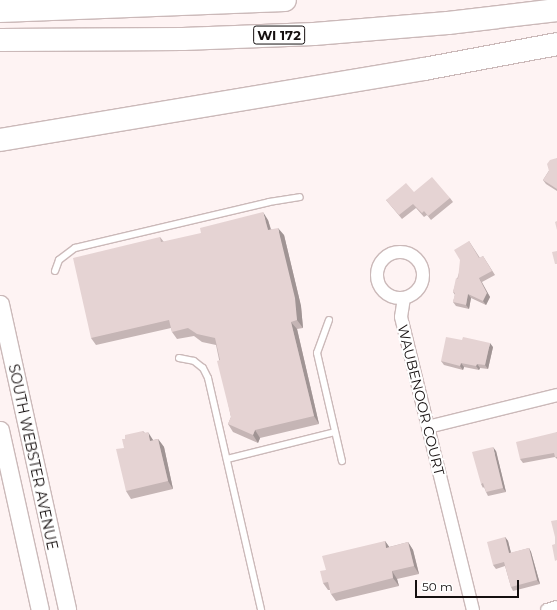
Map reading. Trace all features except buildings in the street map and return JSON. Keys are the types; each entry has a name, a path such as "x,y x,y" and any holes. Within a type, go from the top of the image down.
{"highway":[{"path":"0,11 285,0"},
{"name":"WI 172","path":"0,40 183,39 314,34 448,23 557,10"},
{"path":"0,140 424,69 557,44"}],"main road":[{"name":"SOUTH WEBSTER AVENUE","path":"0,304 67,610"},
{"path":"0,430 40,610"}],"street":[{"name":"WAUBENOOR COURT","path":"404,298 401,317 473,610"},
{"path":"428,427 557,395"},
{"path":"546,610 557,607"}],"lane":[{"path":"55,272 59,260 75,248 269,202 300,197"},
{"path":"329,320 317,353 342,461"},
{"path":"179,358 194,361 204,368 208,378 261,610"},
{"path":"227,459 335,432"}]}
